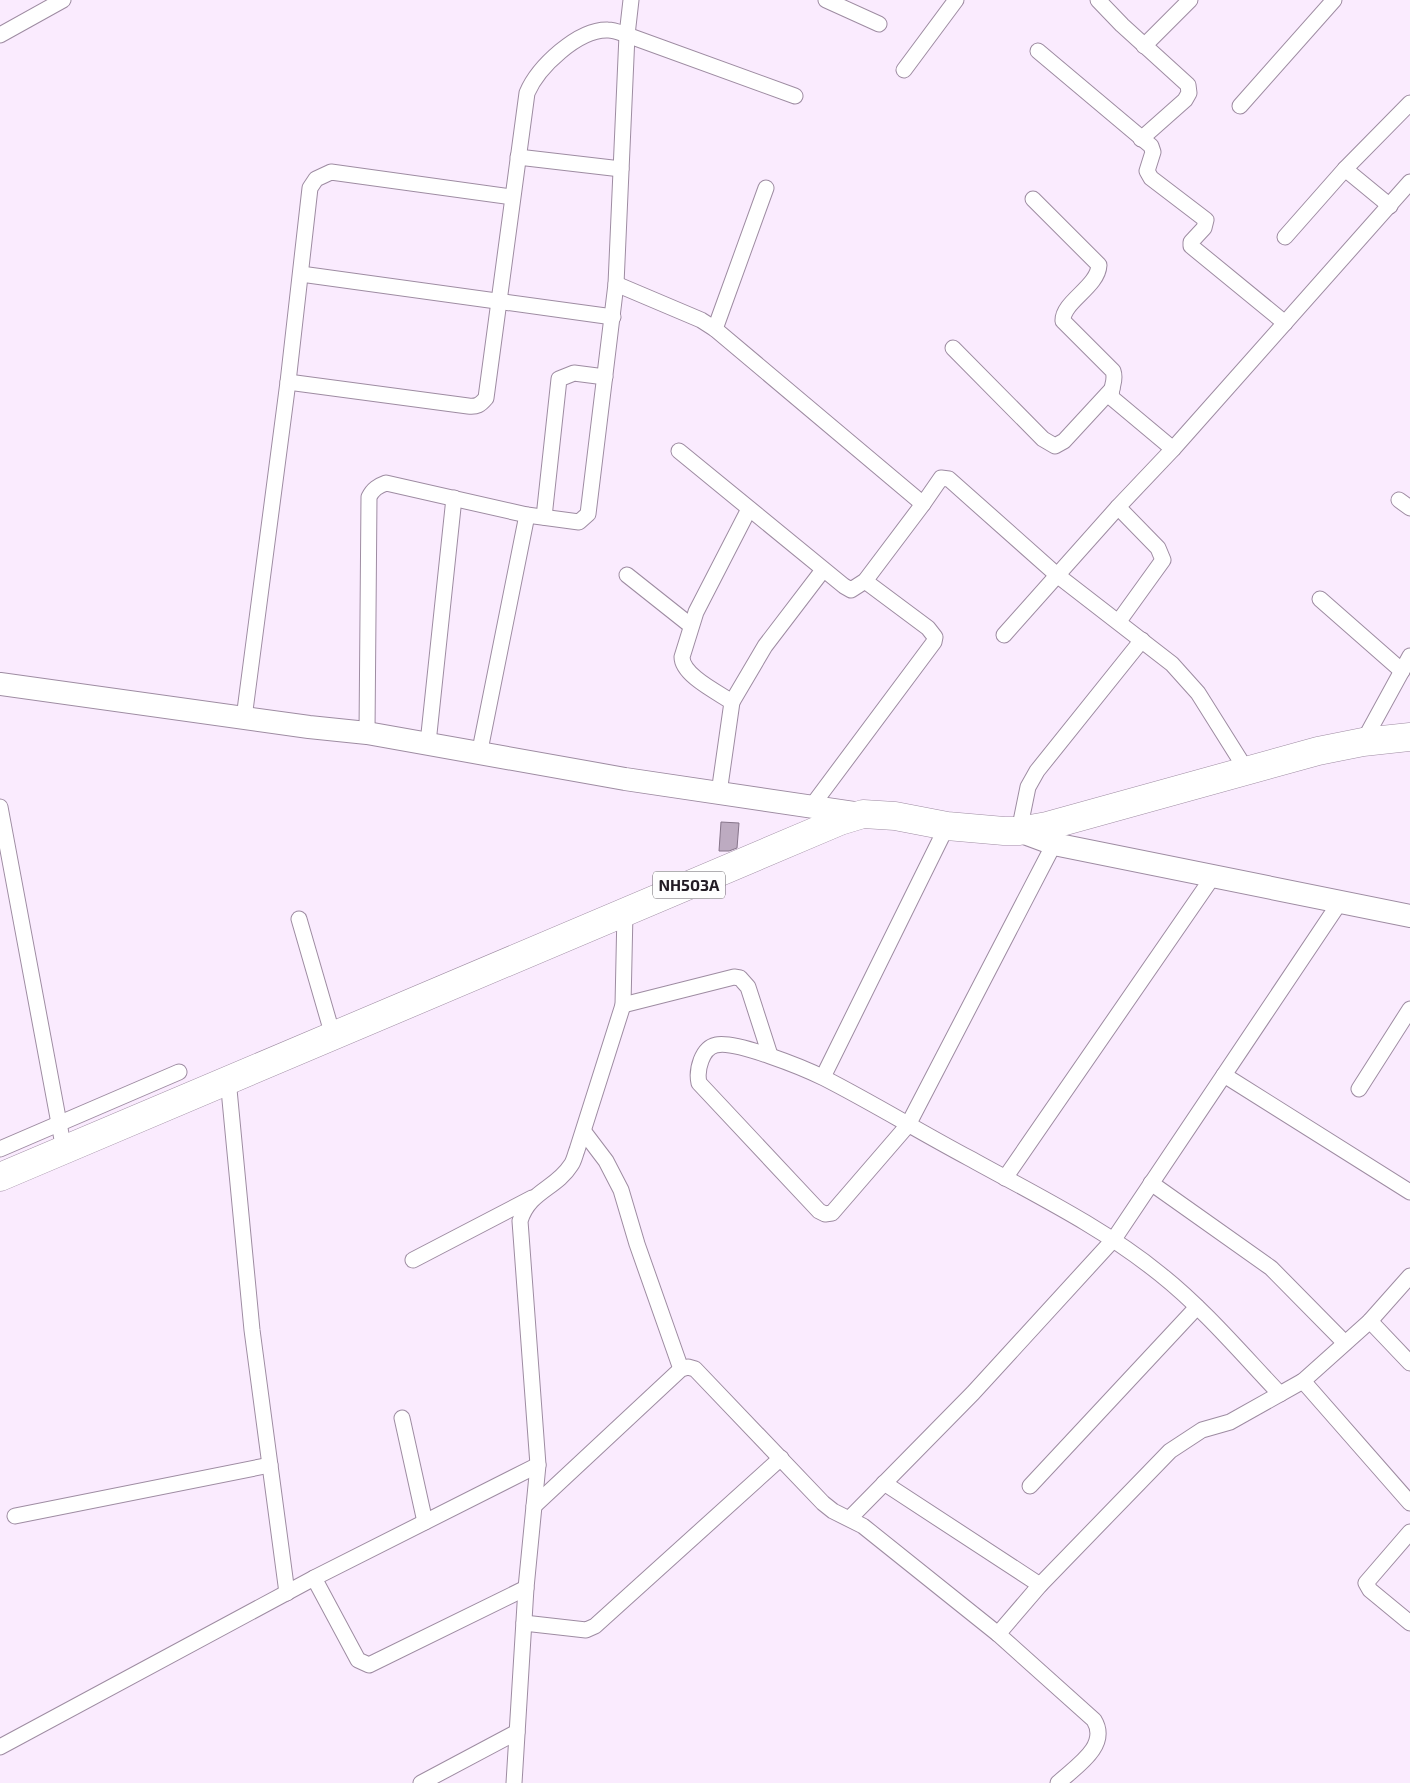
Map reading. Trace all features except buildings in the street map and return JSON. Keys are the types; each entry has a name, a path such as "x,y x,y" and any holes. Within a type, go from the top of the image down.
{"highway":[{"name":"NH503A","path":"0,1178 228,1079 822,828 863,814 895,816 947,826 1019,831 1047,826 1318,751 1363,742 1410,736"}],"street":[{"path":"0,35 63,0"},
{"path":"367,733 369,497 378,486 386,483 544,518 579,522 588,514 616,284 627,35 632,0"},
{"path":"826,0 856,6 879,24"},
{"path":"904,70 956,0"},
{"path":"1098,0 1144,46 1183,78 1188,85 1189,93 1185,100 1141,139"},
{"path":"1144,46 1190,0"},
{"path":"1240,106 1334,0"},
{"path":"288,382 476,407 486,398 527,93 533,79 555,55 593,33 607,30 627,35 795,96"},
{"path":"1038,51 1151,146 1153,152 1148,171 1151,178 1206,220 1204,228 1191,242 1191,246 1285,322"},
{"path":"1285,237 1345,169 1410,103"},
{"path":"518,157 621,169"},
{"path":"1345,169 1390,206"},
{"path":"244,718 288,382 310,188 322,174 331,172 512,196"},
{"path":"1004,635 1118,507 1173,449 1410,182"},
{"path":"715,329 766,188"},
{"path":"953,348 1043,439 1056,446 1064,441 1112,389 1115,382 1113,371 1063,321 1066,312 1096,277 1098,265 1033,199"},
{"path":"301,274 612,317"},
{"path":"616,284 701,320 715,329 923,504"},
{"path":"544,518 559,379 574,373 605,377"},
{"path":"1112,389 1112,398 1116,402 1173,449"},
{"path":"679,450 823,570 851,590 865,581 923,504 937,482 942,478 949,479 1057,575 1118,621 1185,676 1247,771"},
{"path":"428,743 454,498"},
{"path":"1118,507 1158,548 1163,560 1118,621"},
{"path":"732,702 684,668 682,656 690,625 749,509"},
{"path":"479,754 528,515"},
{"path":"719,793 732,702 764,646 823,570"},
{"path":"627,575 690,625"},
{"path":"811,807 934,642 935,637 928,628 865,581"},
{"path":"1320,599 1402,671"},
{"path":"1142,640 1037,771 1028,787 1019,831 1054,844 1212,878 1410,916"},
{"path":"1363,742 1410,656"},
{"path":"0,684 367,733 479,754 863,814"},
{"path":"0,807 64,1150"},
{"path":"822,1077 947,826"},
{"path":"1054,844 908,1125 832,1213 825,1214 819,1211 699,1083 697,1075 705,1053 715,1045 722,1044 770,1055 822,1077 908,1125 1005,1178 1114,1240 1160,1274 1197,1307 1280,1394"},
{"path":"1005,1178 1212,878"},
{"path":"850,1518 972,1392 1114,1240 1340,902"},
{"path":"412,1260 533,1197 552,1184 571,1165 584,1132 623,1006 625,912"},
{"path":"299,919 333,1036"},
{"path":"623,1006 734,977 740,978 748,987 770,1055"},
{"path":"1359,1089 1410,1010"},
{"path":"0,1149 179,1072"},
{"path":"1224,1075 1410,1192"},
{"path":"228,1079 252,1330 287,1593"},
{"path":"584,1132 606,1161 621,1190 637,1244 681,1368"},
{"path":"1151,1183 1271,1268 1345,1344"},
{"path":"514,1783 526,1588 538,1465 520,1221 524,1209 533,1197"},
{"path":"998,1634 1040,1586 1170,1451 1202,1430 1230,1422 1303,1381 1370,1321 1410,1276"},
{"path":"1030,1486 1197,1307"},
{"path":"1370,1321 1410,1363"},
{"path":"534,1506 681,1368 695,1369 823,1503 863,1526 998,1634 1094,1720 1098,1727 1099,1742 1094,1750 1058,1783"},
{"path":"1303,1381 1410,1503"},
{"path":"402,1418 425,1522"},
{"path":"524,1623 586,1630 595,1626 780,1458"},
{"path":"15,1516 270,1465"},
{"path":"0,1747 314,1578 538,1465"},
{"path":"884,1482 1040,1586"},
{"path":"1410,1532 1366,1583 1370,1590 1410,1623"},
{"path":"314,1578 358,1660 368,1665 526,1588"},
{"path":"421,1783 517,1732"}]}
